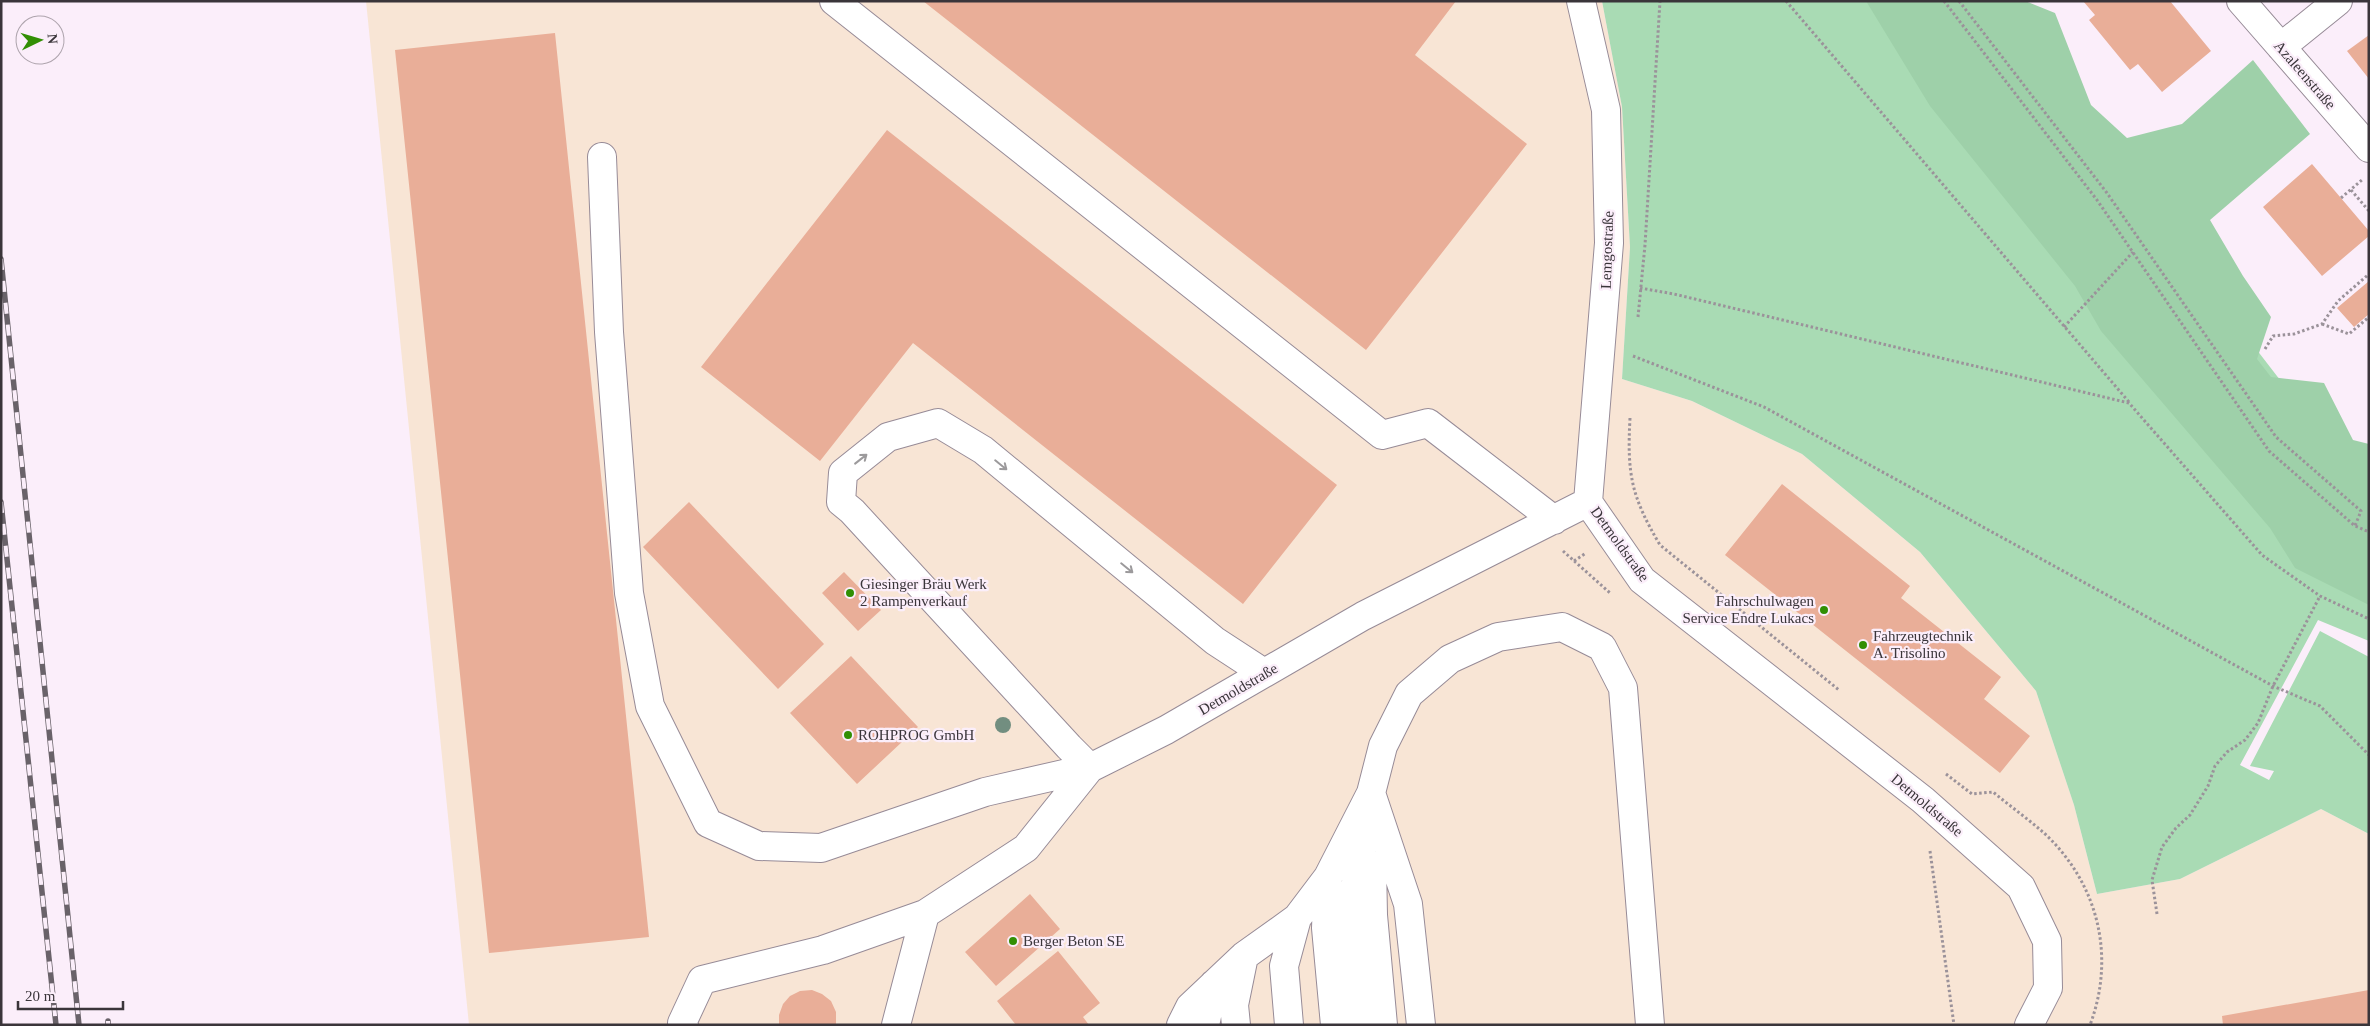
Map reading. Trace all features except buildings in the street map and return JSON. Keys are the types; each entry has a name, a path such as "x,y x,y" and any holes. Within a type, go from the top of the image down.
{"street":[{"path":"834,1 1382,435 1428,423 1554,520"},
{"name":"Lemgostraße","path":"1581,1 1606,110 1609,243 1588,502"},
{"name":"Azaleenstraße","path":"2241,1 2369,148"},
{"path":"2281,47 2338,1"},
{"path":"602,157 609,332 628,593 650,706 708,823 759,846 821,848 985,792 1090,768"},
{"path":"1090,768 1062,740 852,511 841,502 843,473 888,437 938,423 982,450 1215,641 1264,674"},
{"name":"Detmoldstraße","path":"1090,768 1166,730 1363,616 1588,502 1642,580 1923,800 2021,887 2047,941 2048,988 2029,1025"},
{"path":"1362,1025 1350,917 1371,793 1383,746 1409,694 1450,659 1498,637 1562,627 1602,647 1623,688 1650,1025"},
{"path":"684,1025 682,1023 702,980 823,950 925,914 1026,848 1090,768"},
{"path":"1371,793 1408,904 1421,1025"},
{"path":"1181,1025 1190,1007 1244,956 1296,918 1328,877 1371,793"},
{"path":"1371,793 1373,915 1383,1025"},
{"path":"1383,831 1402,1025"},
{"path":"1328,877 1326,928 1335,1025"},
{"path":"896,1025 925,914"},
{"path":"1288,1025 1284,966 1296,918"},
{"path":"1236,1025 1234,1005 1244,956"},
{"path":"1206,1025 1214,984"}],"path":[{"path":"1660,1 1642,288 2129,403"},
{"path":"1786,1 2262,556 2320,596 2369,619"},
{"path":"1944,1 2097,200 2269,451 2355,526 2369,532"},
{"path":"1959,1 2107,193 2276,437 2361,511 2355,526"},
{"path":"2341,198 2369,174"},
{"path":"2350,190 2369,211"},
{"path":"2064,327 2133,252"},
{"path":"2265,349 2273,336 2294,334 2322,324 2338,301 2369,274"},
{"path":"2322,324 2349,334 2369,317"},
{"path":"1632,355 1764,407 2273,686 2320,706 2369,755"},
{"path":"2157,914 2152,880 2162,847 2176,828 2190,815 2208,786 2215,766 2227,752 2245,740 2258,723 2273,686 2320,596"}],"shaded area":[{"path":"366,1 1602,1 1622,107 1630,247 1622,379 1692,401 1802,454 1920,552 2036,691 2074,805 2097,894 2180,879 2321,809 2369,834 2369,1025 469,1025"}],"green space":[{"path":"1602,1 1987,1 2369,495 2369,641 2318,620 2240,765 2269,780 2274,771 2250,766 2320,631 2369,657 2369,834 2321,809 2180,879 2097,894 2074,805 2036,691 1920,552 1802,454 1692,401 1622,379 1630,247 1622,107"},
{"path":"1866,1 2025,1 2055,13 2091,105 2127,138 2182,124 2253,60 2310,134 2210,220 2243,276 2271,317 2257,359 2271,377 2324,383 2353,440 2369,444 2369,605 2295,568 2270,528 2101,331 2075,286 1930,106"}],"railway":[{"path":"1,259 79,1025"},
{"path":"1,502 56,1025"}],"place":[{"name":"Giesinger Bräu Werk 2 Rampenverkauf","path":"850,593"},
{"name":"Fahrschulwagen Service Endre Lukacs","path":"1824,610"},
{"name":"Fahrzeugtechnik A. Trisolino","path":"1863,645"},
{"name":"ROHPROG GmbH","path":"848,735"},
{"name":"Berger Beton SE","path":"1013,941"}]}
